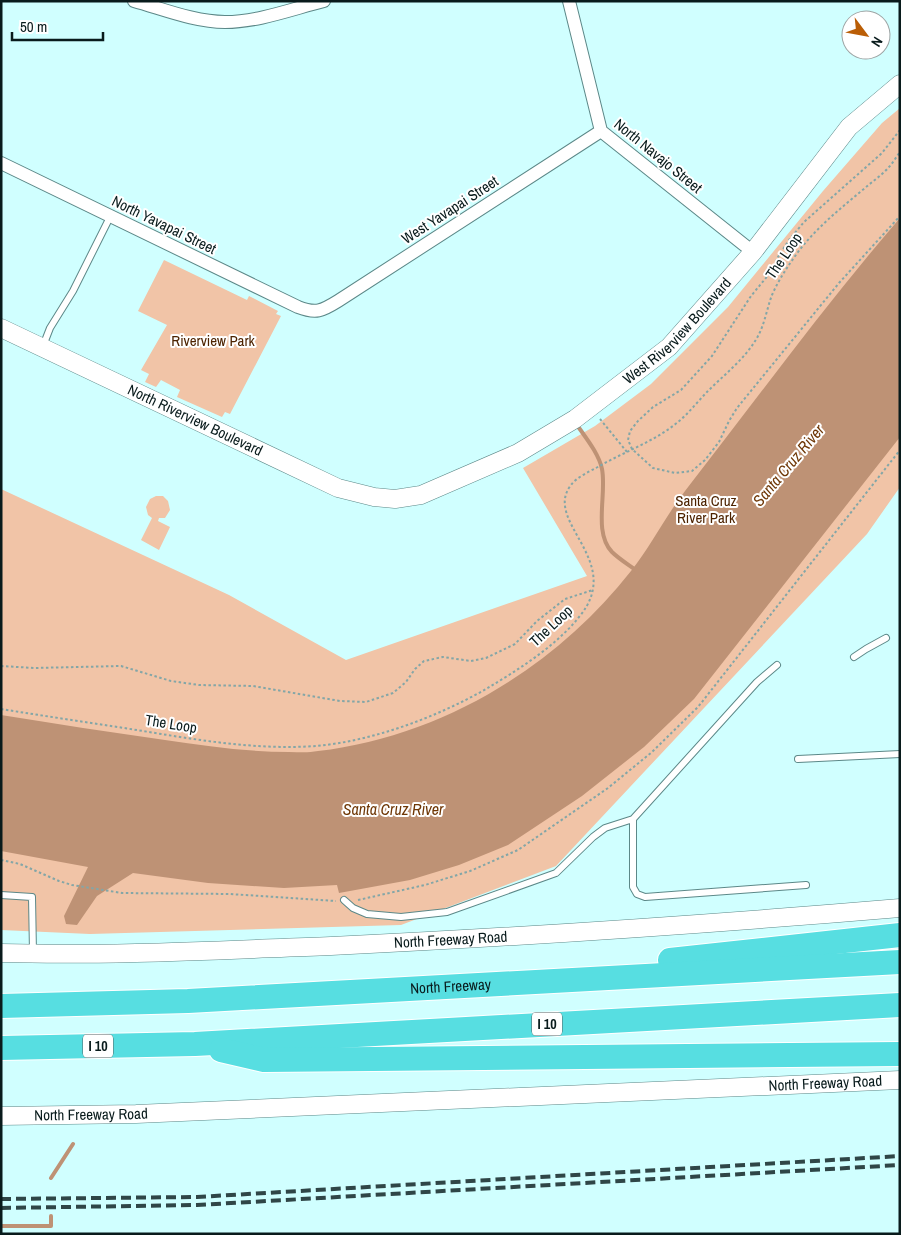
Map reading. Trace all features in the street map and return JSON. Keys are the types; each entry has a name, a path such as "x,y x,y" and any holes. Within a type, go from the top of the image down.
{"highway":[{"path":"400,990 900,935"},
{"name":"North Freeway","path":"1,1006 188,1001 900,962"},
{"name":"I 10","path":"1,1048 195,1044 900,1004"},
{"path":"195,1044 264,1060 900,1054"}],"main road":[{"name":"West Riverview Boulevard","path":"394,499 421,495 518,453 575,419 669,347 753,252 849,127 900,84"},
{"name":"North Riverview Boulevard","path":"1,328 338,488 374,497 394,499"},
{"name":"North Freeway Road","path":"1,954 164,953 423,941 699,925 900,908"},
{"name":"North Freeway Road","path":"1,1116 146,1113 900,1080"}],"street":[{"path":"134,1 199,19 225,22 252,19 324,1"},
{"name":"North Navajo Street","path":"569,1 601,131 753,252"},
{"name":"West Yavapai Street","path":"314,312 324,310 601,131"},
{"name":"North Yavapai Street","path":"1,163 298,307 314,312"}],"lane":[{"path":"42,348 50,328 73,291 110,217"},
{"path":"854,658 866,648 886,638"},
{"path":"344,900 353,908 367,914 401,917 447,912 556,873 593,837 606,828 633,819 757,682 777,665"},
{"path":"798,759 900,754"},
{"path":"633,819 633,887 638,894 645,896 806,886"},
{"path":"1,895 32,897 33,954"}],"path":[{"path":"900,130 882,154 804,222 789,240 770,273 751,296 712,356 681,390 653,407 630,431 628,440 632,449 653,468 675,473 692,470 705,460 719,442 737,408 839,283 900,216"},
{"name":"The Loop","path":"1,709 210,742 278,747 318,746 352,740 416,723 455,706 513,673 548,648 579,617 591,599 594,573 589,556 574,532 566,504 566,493 572,484 590,471 649,441 677,423 739,360 757,338 764,323 771,297 780,280 815,231 888,167 900,152"},
{"path":"590,408 627,452"},
{"path":"1,860 20,864 72,885 122,894 230,894 326,901 357,900 425,885 470,871 518,850 608,788 652,752 698,707 900,450"},
{"path":"1,666 34,668 121,666 171,681 199,685 253,686 340,701 366,702 393,693 406,682 415,669 424,661 443,657 471,661 486,658 515,644 537,621 565,599 593,590"}],"green space":[{"name":"Santa Cruz River Park","path":"900,108 900,487 867,534 556,866 401,925 90,934 1,930 1,489 229,595 346,660 587,576 523,468 595,426 651,384 728,307 823,191 882,123"},
{"name":"Riverview Park","path":"164,260 247,300 249,296 278,311 276,314 281,316 230,414 225,412 222,417 177,397 180,390 161,380 156,387 145,382 149,374 141,370 167,325 138,311"},
{"path":"156,496 163,496 168,501 170,510 165,518 159,518 158,521 170,527 159,550 141,540 152,518 148,515 146,507 150,499"}],"water":[{"name":"Santa Cruz River","path":"900,218 900,437 694,699 644,747 582,796 508,845 459,865 410,880 339,893 337,885 284,888 208,883 133,873 97,896 77,925 66,924 64,916 88,867 1,851 1,715 211,746 273,752 311,752 363,743 408,731 451,713 492,692 531,667 567,638 601,606 631,571 685,491 817,319"}],"waterway":[{"path":"577,425 595,452 602,469 602,524 606,544 615,555 637,571"},
{"path":"51,1178 73,1144"},
{"path":"1,1226 51,1226 51,1216"}],"railway":[{"path":"1,1199 197,1197 900,1156"},
{"path":"1,1208 197,1205 900,1165"}]}
